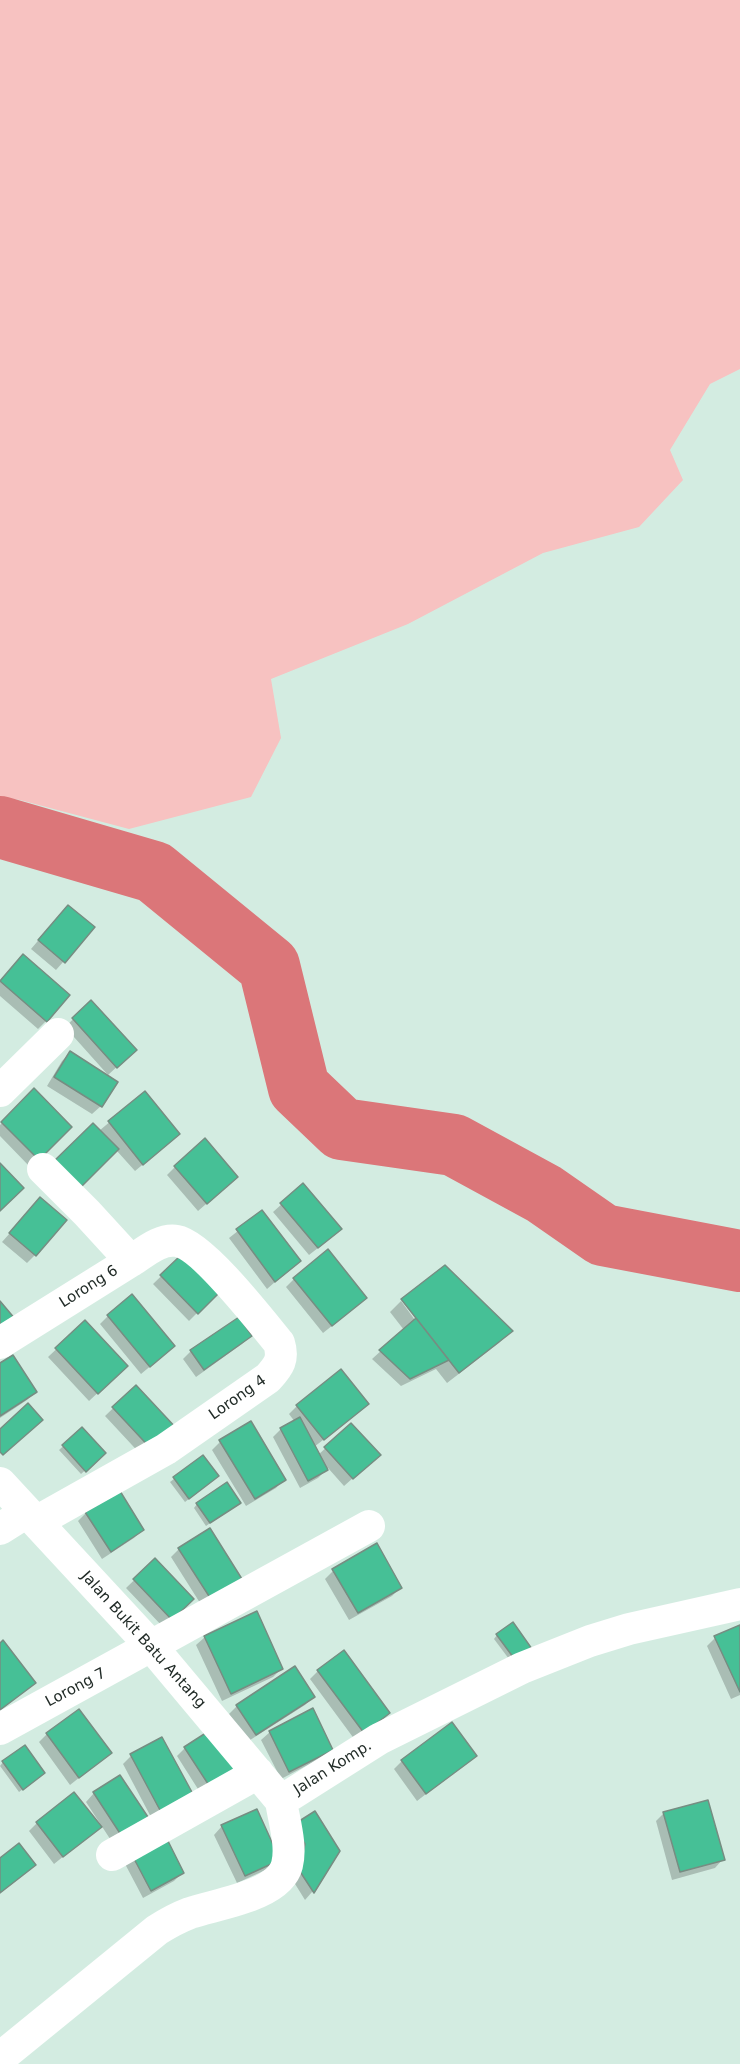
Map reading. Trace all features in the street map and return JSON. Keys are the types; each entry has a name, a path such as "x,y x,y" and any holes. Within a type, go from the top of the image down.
{"street":[{"path":"0,1091 58,1034"},
{"name":"Lorong 6","path":"0,1343 131,1261 43,1169"},
{"name":"Lorong 4","path":"0,1529 31,1517 166,1449 268,1378 281,1361 282,1352 279,1343 220,1274 192,1248 178,1241 168,1241 158,1244 131,1261"},
{"name":"Jalan Bukit Batu Antang","path":"0,1483 152,1647 281,1801"},
{"name":"Lorong 7","path":"0,1729 369,1526"},
{"name":"Jalan Komp.","path":"0,2058 172,1920 250,1895 269,1887 281,1878 287,1867 288,1851 281,1801 379,1739 522,1668 590,1641 629,1629 740,1604"},
{"path":"112,1855 258,1773"}],"shaded area":[{"path":"0,0 740,0 740,369 710,384 670,450 683,480 639,527 543,553 408,624 271,679 281,738 251,797 129,829 20,800 0,797"}],"building":[{"path":"68,905 95,927 65,963 38,940"},
{"path":"23,954 70,995 47,1022 0,981"},
{"path":"91,1000 137,1050 117,1068 72,1018"},
{"path":"70,1051 118,1082 102,1107 54,1077"},
{"path":"34,1088 72,1127 39,1160 1,1122"},
{"path":"145,1091 180,1134 143,1165 108,1121"},
{"path":"93,1123 119,1149 78,1190 52,1163"},
{"path":"205,1138 238,1177 207,1204 174,1166"},
{"path":"0,1163 24,1188 0,1211"},
{"path":"303,1183 342,1229 318,1248 280,1203"},
{"path":"40,1197 67,1220 36,1256 9,1233"},
{"path":"262,1210 301,1261 275,1282 236,1229"},
{"path":"328,1249 367,1298 332,1326 293,1278"},
{"path":"181,1255 219,1293 198,1314 160,1275"},
{"path":"445,1265 513,1331 459,1373 401,1299"},
{"path":"132,1294 175,1346 150,1367 107,1315"},
{"path":"0,1301 16,1320 0,1333"},
{"path":"239,1317 252,1336 204,1370 190,1350"},
{"path":"416,1318 449,1360 410,1379 379,1350"},
{"path":"85,1320 128,1366 98,1394 55,1348"},
{"path":"13,1355 37,1392 0,1416 0,1363"},
{"path":"341,1369 369,1404 324,1440 296,1405"},
{"path":"136,1385 178,1430 154,1452 112,1407"},
{"path":"28,1403 43,1420 3,1455 0,1452 0,1429"},
{"path":"300,1417 328,1470 308,1481 280,1428"},
{"path":"251,1421 286,1480 255,1499 219,1440"},
{"path":"351,1423 381,1455 353,1479 324,1447"},
{"path":"82,1427 106,1453 86,1472 62,1445"},
{"path":"203,1455 219,1476 189,1499 173,1477"},
{"path":"227,1482 241,1503 210,1523 196,1503"},
{"path":"120,1491 144,1530 111,1552 85,1512"},
{"path":"210,1528 247,1587 216,1607 178,1548"},
{"path":"377,1543 402,1588 358,1613 332,1569"},
{"path":"155,1558 194,1599 172,1620 133,1579"},
{"path":"257,1611 283,1669 231,1694 204,1636"},
{"path":"513,1622 532,1649 516,1661 496,1634"},
{"path":"740,1625 740,1692 714,1636"},
{"path":"3,1640 36,1683 0,1710 0,1643"},
{"path":"344,1650 390,1713 364,1733 317,1670"},
{"path":"295,1666 315,1697 256,1735 236,1705"},
{"path":"313,1708 333,1750 289,1772 269,1731"},
{"path":"79,1709 112,1753 79,1778 46,1733"},
{"path":"452,1722 477,1756 426,1794 401,1760"},
{"path":"212,1729 239,1772 212,1790 184,1747"},
{"path":"162,1737 193,1794 161,1812 130,1754"},
{"path":"25,1745 45,1773 23,1790 2,1761"},
{"path":"120,1775 150,1820 123,1838 93,1792"},
{"path":"74,1792 102,1827 63,1857 36,1822"},
{"path":"708,1800 725,1860 680,1872 663,1812"},
{"path":"257,1809 280,1860 245,1876 221,1825"},
{"path":"315,1811 340,1851 314,1893 299,1870 305,1844 293,1825"},
{"path":"165,1835 184,1873 151,1891 131,1853"},
{"path":"19,1843 36,1865 0,1893 0,1858"}],"waterway":[{"path":"0,827 154,872 269,966 299,1088 342,1129 454,1145 544,1194 603,1235 740,1261"}]}
